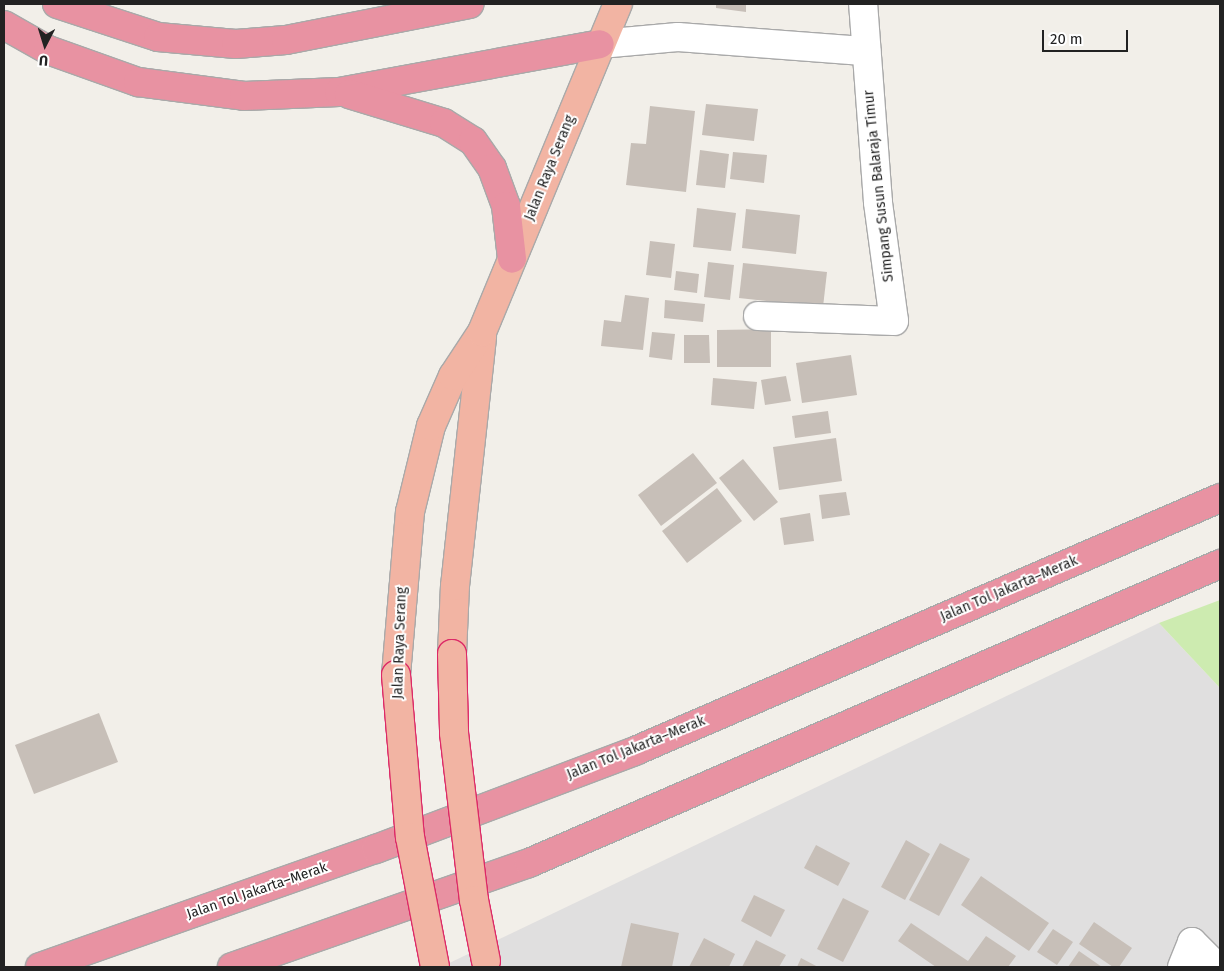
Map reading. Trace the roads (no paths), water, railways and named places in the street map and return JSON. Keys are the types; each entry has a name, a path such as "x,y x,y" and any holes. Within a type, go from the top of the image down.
{"highway":[{"path":"57,4 158,37 236,44 286,40 469,4"},
{"name":"Jalan Raya Serang","path":"435,967 410,837 396,675 410,512 431,426 453,376 482,332 618,4"},
{"path":"4,25 48,50 138,82 244,96 339,92 600,44"},
{"path":"339,92 397,106 444,123 473,141 492,168 506,206 512,260"},
{"name":"Jalan Raya Serang","path":"482,332 455,586 452,654 458,772 487,964"},
{"name":"Jalan Tol Jakarta–Merak","path":"40,967 376,849 635,751 1220,498"},
{"path":"232,967 529,863 1220,564"}],"street":[{"name":"Simpang Susun Balaraja Timur","path":"758,316 894,321 866,51 863,4"},
{"path":"600,44 697,37 866,51"},
{"path":"1182,967 1192,942 1217,967"}]}
